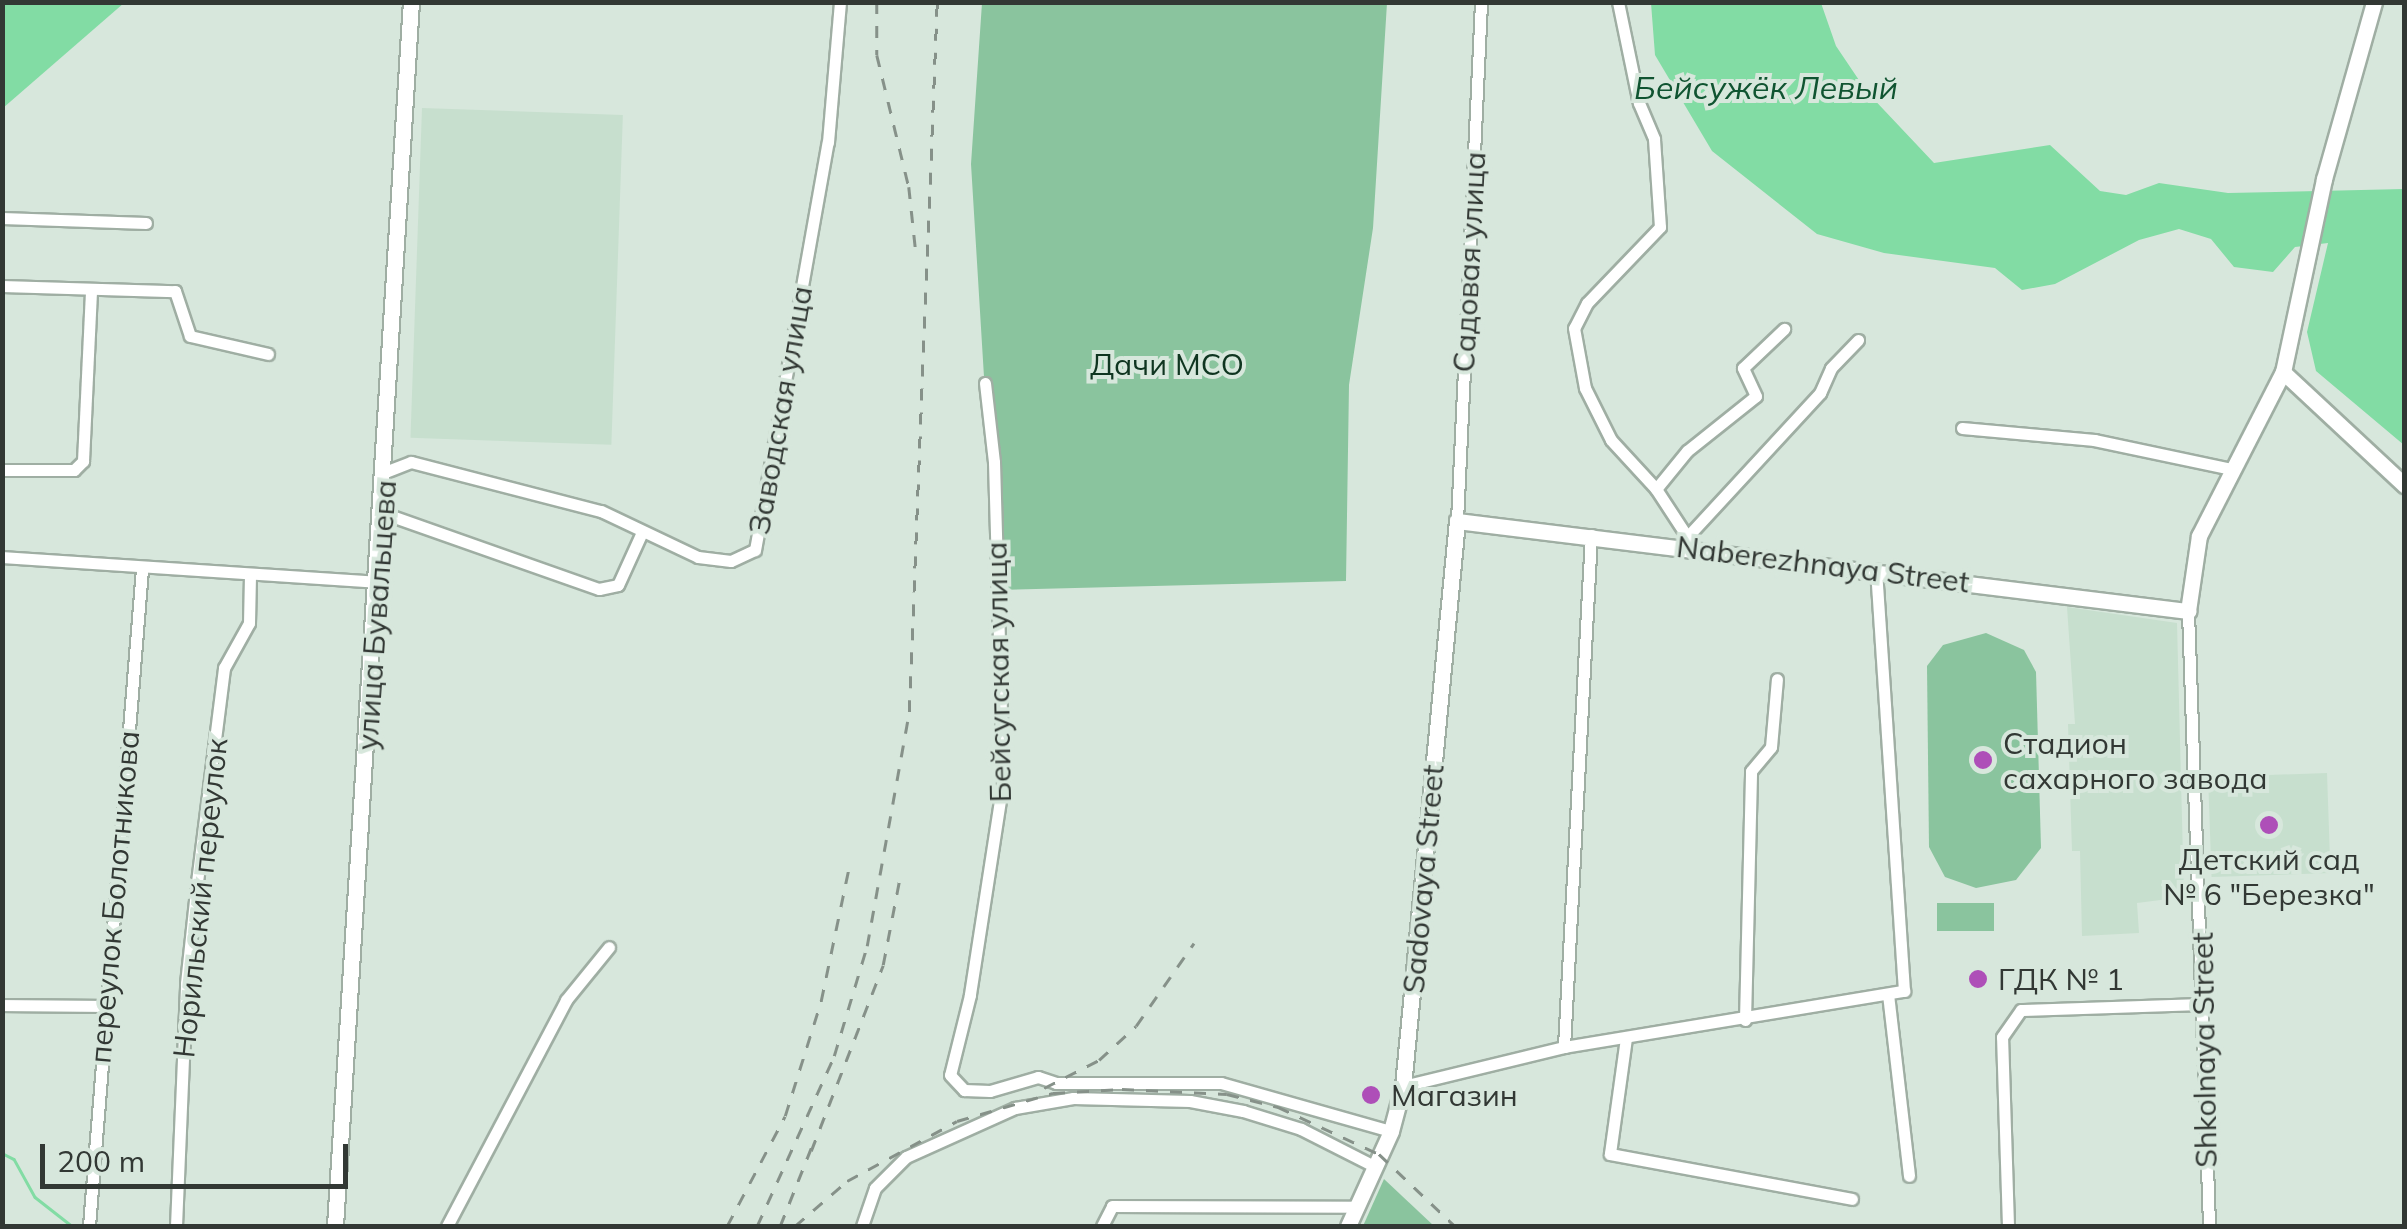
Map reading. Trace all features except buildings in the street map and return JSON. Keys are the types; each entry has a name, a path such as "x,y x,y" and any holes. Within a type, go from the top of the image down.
{"street":[{"name":"улица Бувальцева","path":"335,1226 385,472 411,2"},
{"name":"Заводская улица","path":"385,472 410,462 600,511 698,557 731,562 755,550 828,142 840,2"},
{"name":"Садовая улица","path":"1457,521 1481,2"},
{"path":"1618,2 1639,104 1654,139 1660,227 1587,303 1574,328 1594,405 1611,440 1656,489 1691,541 1820,393 1830,368 1858,340"},
{"name":"Shkolnaya Street","path":"2208,1226 2188,611 2199,536 2283,372 2324,179 2374,2"},
{"path":"2,218 146,222"},
{"path":"2,286 91,292 176,291 190,336 268,354"},
{"path":"2,470 74,470 84,461 91,292"},
{"path":"1656,489 1687,450 1756,396 1743,368 1784,329"},
{"path":"2283,372 2404,486"},
{"name":"Бейсугская улица","path":"985,384 994,462 1003,781 970,995 950,1076 964,1090 1038,1077 1056,1084 1221,1083 1391,1131"},
{"path":"1962,428 2094,440 2232,469"},
{"path":"382,512 599,589 618,585 642,532"},
{"name":"Naberezhnaya Street","path":"1457,521 1691,541 2188,611"},
{"name":"Sadovaya Street","path":"1348,1226 1391,1131 1403,1086 1457,521"},
{"path":"1564,1048 1591,535"},
{"path":"2,558 378,582"},
{"name":"переулок Болотникова","path":"89,1226 103,1006 142,568"},
{"path":"1403,1086 1564,1048 1904,992 1876,570"},
{"name":"Норильский переулок","path":"176,1226 186,983 197,882 224,668 250,623 250,576"},
{"path":"1745,1020 1750,770 1771,747 1777,680"},
{"path":"447,1226 566,1000 610,948"},
{"path":"1888,994 1909,1176"},
{"path":"2008,1226 2002,1037 2021,1010 2203,1004"},
{"path":"2,1005 103,1006"},
{"path":"1626,1038 1610,1154 1852,1200"},
{"path":"862,1226 875,1188 906,1157 1015,1108 1073,1098 1190,1101 1242,1110 1301,1129 1374,1166"},
{"path":"1102,1226 1112,1206 1357,1207"}],"shaded area":[{"path":"422,108 623,115 611,445 410,438"},
{"path":"2067,607 2177,623 2184,897 2137,903 2139,933 2082,936 2080,851 2072,851 2068,724 2075,724"},
{"name":"Детский сад № 6 \"Березка\"","path":"2327,773 2330,873 2212,877 2208,777"}],"green space":[{"name":"Дачи МСО","path":"982,3 1387,3 1373,228 1349,385 1346,581 997,590 971,164"},
{"name":"Стадион сахарного завода","path":"1986,633 2024,650 2036,672 2041,848 2016,880 1976,888 1945,877 1929,847 1927,666 1943,645"},
{"path":"1937,903 1994,903 1994,931 1937,931"},
{"path":"1384,1179 1434,1226 1363,1226"}],"water":[{"path":"3,2 124,2 124,3 3,108"},
{"name":"Бейсужёк Левый","path":"1651,3 1821,3 1836,46 1867,92 1934,163 2050,145 2100,191 2126,195 2159,183 2228,193 2404,189 2404,445 2316,371 2307,332 2328,243 2295,247 2273,272 2234,267 2211,239 2179,229 2139,240 2055,284 2022,290 1995,268 1884,253 1817,234 1712,151 1655,55"}],"waterway":[{"path":"2,1153 14,1159 35,1197 72,1226"}],"railway":[{"path":"877,2 877,55 909,187 916,253"},
{"path":"757,1226 834,1056 867,946 909,712 937,2"},
{"path":"727,1226 785,1116 821,1001 849,867"},
{"path":"811,1151 883,965 900,877"},
{"path":"1044,1088 1099,1060 1136,1026 1194,943"},
{"path":"795,1226 847,1181 957,1121 1053,1093 1122,1089 1227,1094 1278,1107 1379,1154 1455,1226"},
{"path":"780,1226 815,1138"}],"place":[{"name":"Стадион сахарного завода","path":"1983,760"},
{"name":"Детский сад № 6 \"Березка\"","path":"2269,825"},
{"name":"ГДК № 1","path":"1978,979"},
{"name":"Магазин","path":"1371,1095"}]}
